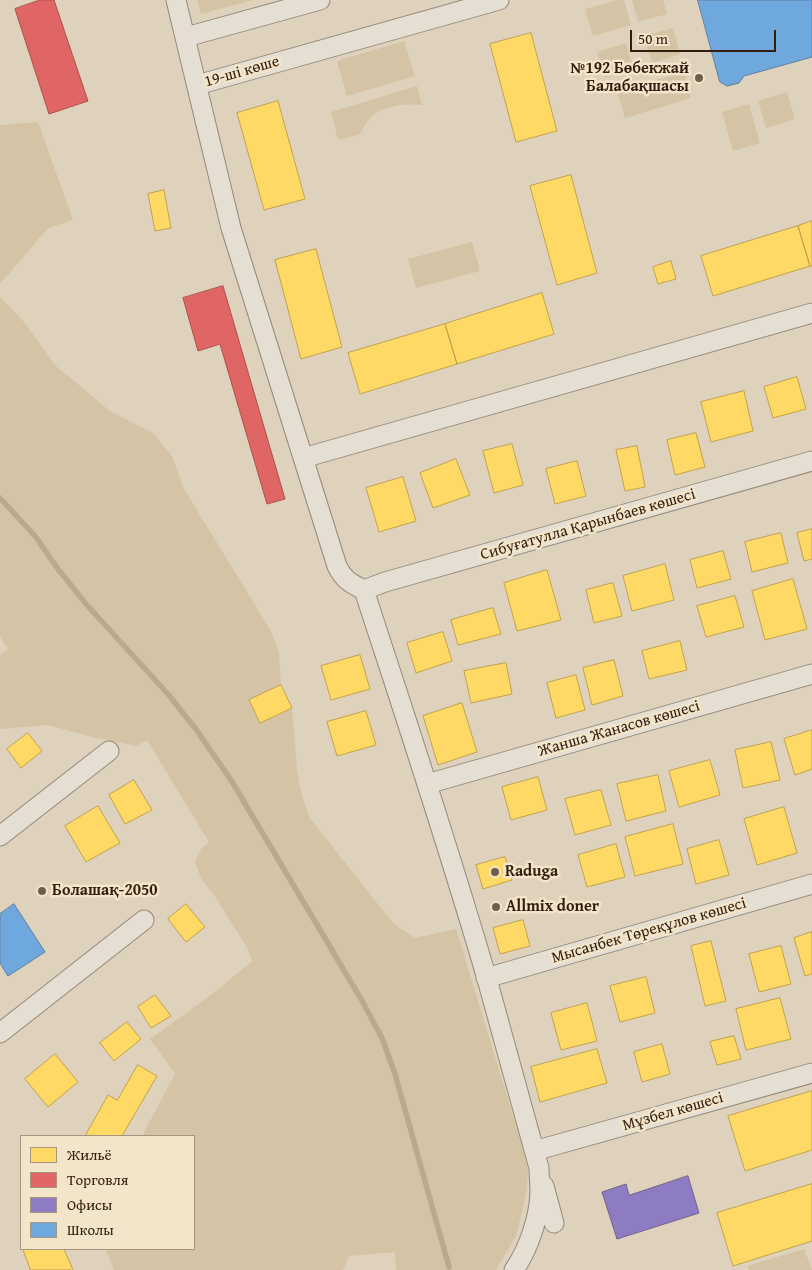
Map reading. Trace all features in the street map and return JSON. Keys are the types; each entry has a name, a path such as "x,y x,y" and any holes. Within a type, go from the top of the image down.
{"street":[{"path":"176,0 231,228 337,566 345,579 364,590 427,784 486,978 554,1223"},
{"path":"186,38 320,0"},
{"name":"19-ші көше","path":"197,85 499,0"},
{"path":"303,458 812,314"},
{"name":"Сибуғатулла Қарынбаев көшесі","path":"364,590 385,582 812,461"},
{"name":"Жанша Жанасов көшесі","path":"427,784 812,674"},
{"path":"0,836 109,751"},
{"name":"Мысанбек Төреқұлов көшесі","path":"486,978 812,884"},
{"path":"0,1033 144,920"},
{"name":"Мұзбел көшесі","path":"537,1160 812,1073"},
{"path":"514,1270 530,1238 537,1215 540,1193 537,1160"}],"shaded area":[{"path":"197,0 253,0 201,14"},
{"path":"617,0 624,0 631,25 593,36 585,9"},
{"path":"632,0 663,0 667,14 638,22"},
{"path":"673,28 680,54 652,63 644,36"},
{"path":"404,41 415,76 347,96 337,61"},
{"path":"626,43 633,69 605,78 597,52"},
{"path":"684,72 691,98 625,118 617,91"},
{"path":"417,86 422,105 391,106 371,117 360,134 338,140 331,112"},
{"path":"787,92 795,119 766,128 758,101"},
{"path":"749,104 760,143 733,151 722,112"},
{"path":"38,122 73,220 48,228 0,284 0,125"},
{"path":"472,242 480,271 416,288 408,259"},
{"path":"0,297 23,321 56,366 110,411 153,433 172,456 184,489 271,631 279,653 281,685 249,701 260,723 292,708 297,770 301,792 309,817 393,923 415,938 456,929 528,1170 526,1195 516,1236 496,1270 396,1270 395,1252 349,1256 343,1270 114,1270 106,1250 195,1250 195,1135 143,1135 175,1074 150,1039 215,992 252,961 248,949 201,878 195,862 201,849 209,842 147,740 137,746 92,737 48,725 0,729 0,655 8,649 0,637"},
{"path":"804,1249 812,1270 749,1270 747,1266"}],"building: Жильё":[{"path":"531,33 557,131 516,142 490,44"},
{"path":"278,101 305,199 264,210 237,113"},
{"path":"571,175 597,273 557,285 530,186"},
{"path":"164,190 171,228 155,231 148,194"},
{"path":"812,221 812,266 810,266 798,226"},
{"path":"798,226 810,266 713,296 701,256"},
{"path":"316,249 342,347 301,359 275,260"},
{"path":"671,261 676,279 658,284 653,267"},
{"path":"542,293 554,334 457,364 445,324"},
{"path":"445,324 457,364 360,394 348,353"},
{"path":"797,377 806,409 773,418 764,387"},
{"path":"744,391 753,431 711,442 701,402"},
{"path":"696,433 705,467 675,475 667,440"},
{"path":"512,444 523,485 494,493 483,451"},
{"path":"637,446 645,487 625,491 616,450"},
{"path":"456,459 470,495 433,508 420,473"},
{"path":"577,461 586,496 555,504 546,469"},
{"path":"403,477 416,521 379,532 366,488"},
{"path":"812,529 812,559 804,561 797,533"},
{"path":"781,533 788,563 752,572 745,542"},
{"path":"723,551 731,579 697,588 690,560"},
{"path":"665,564 674,600 632,611 623,576"},
{"path":"547,570 561,620 517,631 504,583"},
{"path":"793,579 807,629 765,640 752,591"},
{"path":"613,583 622,616 594,623 586,590"},
{"path":"735,596 744,627 706,637 697,606"},
{"path":"493,608 501,634 458,645 451,620"},
{"path":"443,632 452,661 416,673 407,643"},
{"path":"680,641 687,670 649,679 642,651"},
{"path":"360,655 370,689 331,700 321,666"},
{"path":"614,660 623,696 592,705 583,668"},
{"path":"506,663 512,694 471,703 464,671"},
{"path":"576,675 585,710 556,718 547,683"},
{"path":"281,685 292,708 260,723 249,700"},
{"path":"462,703 477,752 438,765 423,716"},
{"path":"366,711 376,745 337,756 327,722"},
{"path":"812,730 812,769 795,775 784,739"},
{"path":"28,733 42,751 21,768 7,749"},
{"path":"771,742 780,780 743,788 735,750"},
{"path":"710,760 720,795 679,807 669,771"},
{"path":"658,775 666,811 626,821 617,784"},
{"path":"538,777 547,810 511,820 502,787"},
{"path":"134,780 152,810 125,824 109,795"},
{"path":"601,790 611,825 575,835 565,799"},
{"path":"98,806 120,843 86,862 65,826"},
{"path":"784,807 797,853 757,865 744,819"},
{"path":"673,824 683,864 635,876 625,837"},
{"path":"719,840 729,875 696,884 687,849"},
{"path":"616,844 625,877 587,887 578,855"},
{"path":"505,857 512,880 483,889 476,865"},
{"path":"186,904 205,927 186,942 168,919"},
{"path":"523,920 530,946 500,954 493,928"},
{"path":"812,932 812,974 805,976 794,938"},
{"path":"711,941 726,1001 705,1006 691,946"},
{"path":"781,946 791,984 759,992 749,954"},
{"path":"646,977 655,1013 620,1022 610,986"},
{"path":"155,995 171,1016 151,1028 138,1007"},
{"path":"780,998 791,1039 746,1050 736,1009"},
{"path":"587,1003 597,1041 561,1050 551,1013"},
{"path":"127,1022 141,1039 114,1061 100,1043"},
{"path":"734,1036 741,1059 717,1065 710,1042"},
{"path":"662,1044 670,1074 642,1082 634,1052"},
{"path":"597,1049 607,1083 540,1102 531,1067"},
{"path":"55,1054 78,1082 48,1107 25,1079"},
{"path":"138,1065 157,1076 123,1135 86,1135 108,1095 117,1100"},
{"path":"812,1091 812,1150 745,1171 728,1116"},
{"path":"812,1184 812,1241 733,1266 717,1213"},
{"path":"23,1250 64,1250 73,1270 31,1270"}],"building: Торговля":[{"path":"40,0 54,0 88,101 49,114 15,9"},
{"path":"223,286 285,499 267,504 220,344 198,351 183,298"}],"building: Офисы":[{"path":"688,1176 699,1213 617,1239 602,1192 626,1184 629,1195"}],"building: Школы":[{"path":"698,0 812,0 812,57 744,76 739,83 727,86 720,82"},
{"path":"14,904 45,952 8,976 0,963 0,914"}],"waterway":[{"path":"0,498 35,536 86,604 167,693 195,728 231,780 361,999 382,1038 395,1074 449,1267"}],"place":[{"name":"№192 Бөбекжай Балабақшасы","path":"699,78"},
{"name":"Raduga","path":"495,872"},
{"name":"Болашақ-2050","path":"42,891"},
{"name":"Allmix doner","path":"496,907"}]}
